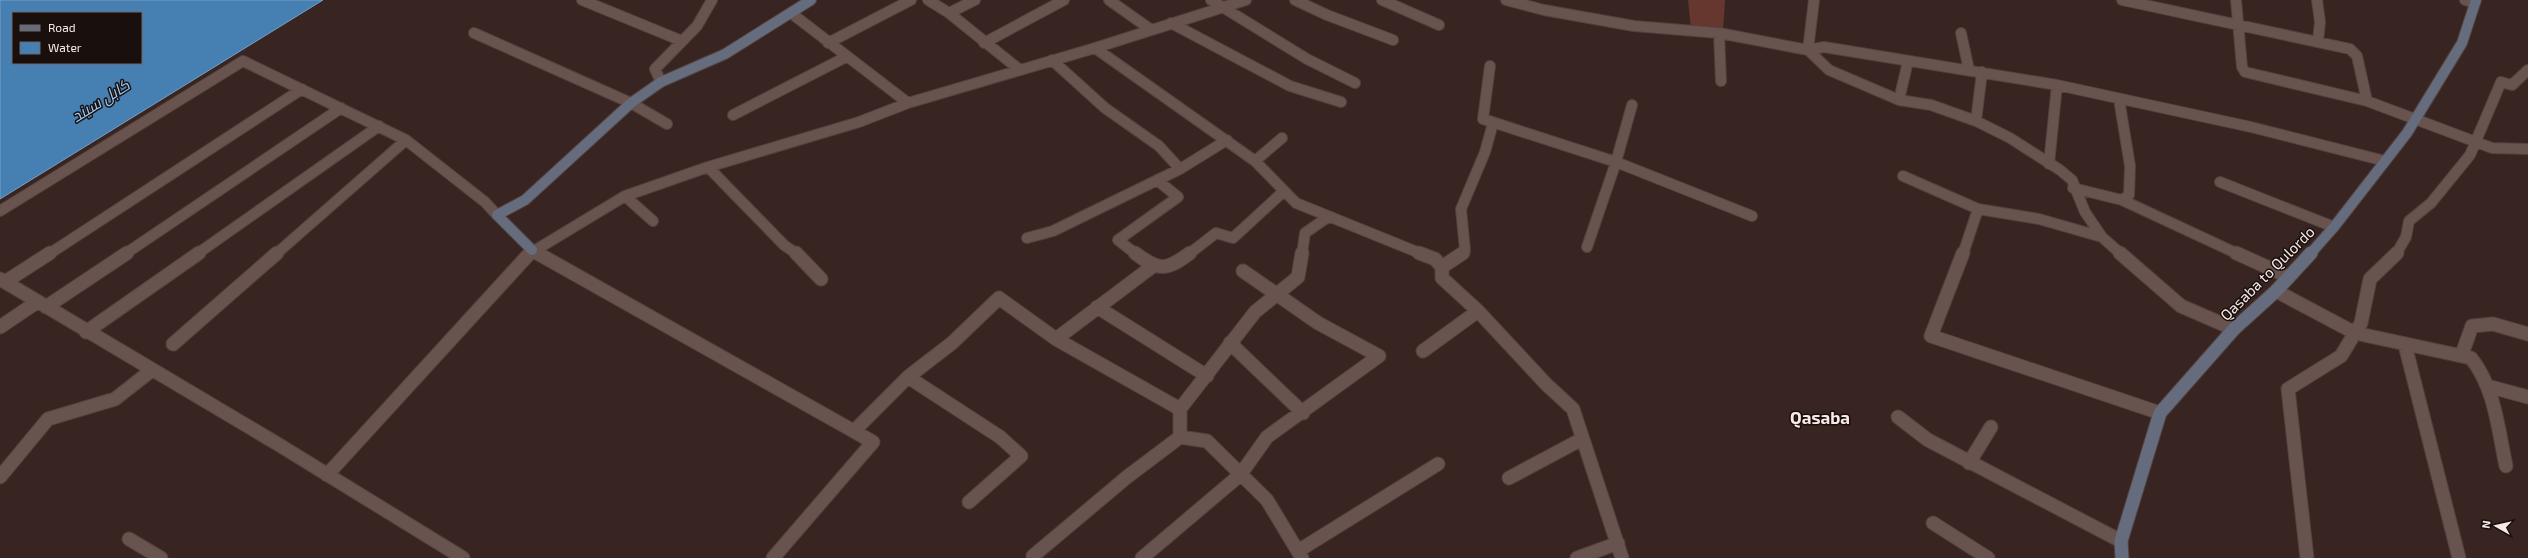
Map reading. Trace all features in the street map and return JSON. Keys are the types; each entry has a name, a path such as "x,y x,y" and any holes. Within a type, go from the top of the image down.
{"street":[{"path":"582,0 682,41"},
{"path":"661,82 655,68 697,26 712,0"},
{"path":"497,215 526,200 631,102 661,82 725,54 811,0"},
{"path":"828,44 912,0"},
{"path":"928,0 948,13 1020,70"},
{"path":"948,13 975,0"},
{"path":"984,43 1064,0"},
{"path":"1109,0 1150,29"},
{"path":"1211,0 1220,8 1307,59 1355,83"},
{"path":"327,475 532,250 625,196 708,167 859,122 908,103 1096,48 1150,29 1246,0"},
{"path":"1295,0 1327,15 1394,40"},
{"path":"1382,0 1439,25"},
{"path":"1506,0 1544,10 1634,26 1720,33 1808,50 1824,46 2057,85 2282,134 2385,161"},
{"path":"1808,50 1812,29 1814,0"},
{"path":"2122,0 2139,2 2350,49 2357,56 2367,101"},
{"path":"2236,0 2237,25 2242,67 2245,72 2367,101 2492,148 2528,149"},
{"path":"2317,0 2320,22 2318,41"},
{"name":"Qasaba to Qulordo","path":"2122,558 2121,541 2160,413 2234,329 2276,291 2334,227 2407,133 2414,119 2462,43 2472,1"},
{"path":"790,13 828,44 908,103"},
{"path":"1171,23 1290,86 1341,102"},
{"path":"474,33 631,102 667,124"},
{"path":"1720,33 1721,81"},
{"path":"1962,33 1969,70"},
{"path":"1096,48 1255,161 1296,203 1434,259 1442,267 1442,278 1478,311 1546,384 1573,409 1622,558"},
{"path":"1808,50 1830,70 1899,100 1931,105 1976,121 2010,138 2072,180 2073,188 2084,212 2102,237 2181,306 2234,329"},
{"path":"733,115 803,81 846,57"},
{"path":"1052,60 1105,108 1159,146 1180,169"},
{"path":"0,211 243,61 406,140 485,202 532,250 873,442 773,558"},
{"path":"1899,100 1908,61"},
{"path":"1490,66 1488,90 1482,118 1616,162 1752,216"},
{"path":"2307,558 2288,389 2341,356 2361,323 2370,279 2398,252 2406,237 2409,221 2441,191 2470,155 2474,142 2502,82 2512,85 2527,71"},
{"path":"1976,121 1982,72"},
{"path":"2049,164 2057,85"},
{"path":"302,89 2,281 463,558"},
{"path":"2119,99 2130,166 2129,195 2122,200"},
{"path":"1586,247 1616,162 1632,105"},
{"path":"0,326 41,304 341,108"},
{"path":"1442,267 1462,255 1464,250 1460,216 1461,209 1484,152 1493,122"},
{"path":"86,332 379,126"},
{"path":"1255,161 1282,138"},
{"path":"173,344 406,140"},
{"path":"1027,238 1053,230 1180,169 1227,140"},
{"path":"708,167 784,245 798,254 821,279"},
{"path":"1903,176 1978,209 2039,219 2102,237"},
{"path":"1153,266 1118,240 1178,197 1157,180"},
{"path":"2220,182 2334,227"},
{"path":"2073,188 2122,200 2289,277"},
{"path":"1056,340 1097,306 1153,266 1174,265 1216,233 1233,238 1284,191"},
{"path":"625,196 654,221"},
{"path":"1978,209 1950,291 1931,336 2160,413"},
{"path":"1180,437 1180,409 1255,312 1298,278 1305,233 1328,217"},
{"path":"1142,558 1199,512 1240,475 1267,437 1303,413 1378,356 1318,323 1243,271"},
{"path":"2276,291 2355,333 2462,354 2471,358 2476,363 2487,386 2506,466"},
{"path":"854,431 908,377 952,343 999,298 1056,340 1180,409"},
{"path":"1097,306 1206,376"},
{"path":"1422,351 1478,311"},
{"path":"2462,354 2472,326 2481,323 2498,324 2528,334"},
{"path":"1230,343 1303,413"},
{"path":"2405,344 2459,558"},
{"path":"1,476 48,420 115,399 152,370"},
{"path":"908,377 1000,437 1021,456 969,502"},
{"path":"2487,386 2528,396"},
{"path":"1898,417 1928,440 1969,463 2121,541"},
{"path":"1969,463 1991,427"},
{"path":"1033,556 1127,477 1180,437 1207,440 1240,475 1267,500 1300,554 1438,464"},
{"path":"1509,478 1582,439"},
{"path":"1933,523 1988,558"},
{"path":"129,539 161,558"},
{"path":"1577,558 1618,543"}],"shaded area":[{"path":"1688,0 1725,0 1723,31 1691,29"}],"water":[{"name":"کابل سيند","path":"0,0 323,0 0,199"}],"district":[{"name":"Qasaba","path":"1820,417"}]}
